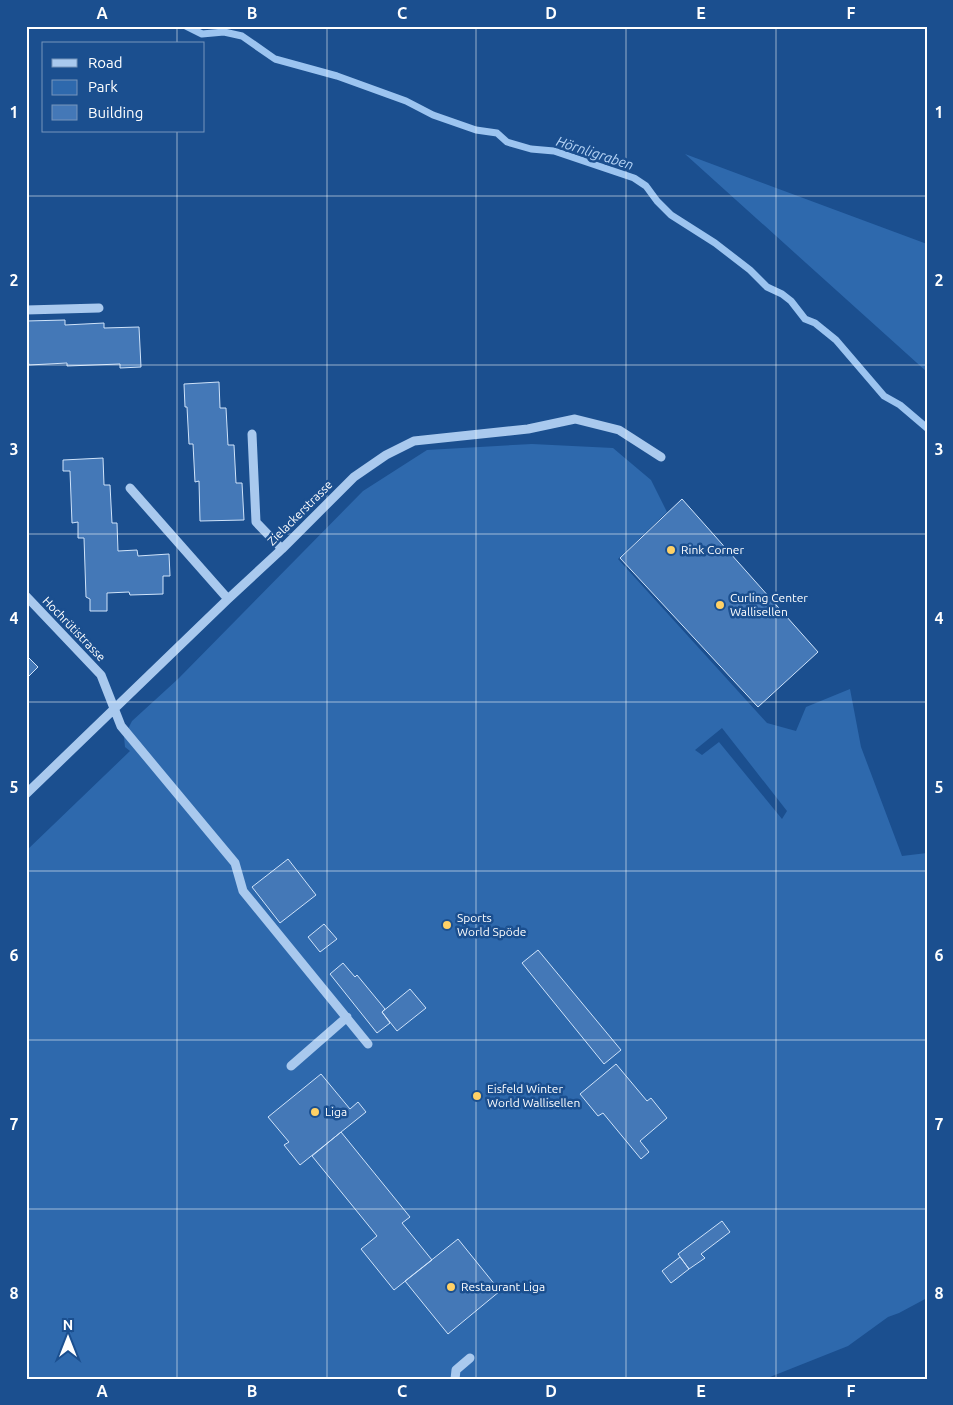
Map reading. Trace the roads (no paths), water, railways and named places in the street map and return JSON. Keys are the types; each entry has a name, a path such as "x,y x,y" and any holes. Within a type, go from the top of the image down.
{"street":[{"path":"26,310 99,308"},
{"name":"Zielackerstrasse","path":"26,794 282,549 354,477 386,456 414,441 528,429 575,419 619,430 661,457"},
{"path":"252,434 256,522 282,549"},
{"path":"130,488 228,599"},
{"name":"Hochrütistrasse","path":"26,596 101,675 121,726 235,863 243,890 368,1044"},
{"path":"291,1066 347,1017"},
{"path":"455,1379 456,1370 470,1358"}],"waterway":[{"name":"Hörnligraben","path":"186,26 202,34 224,32 242,36 275,59 337,76 406,101 433,115 476,130 497,133 507,142 531,149 554,151 634,178 646,186 671,215 715,243 750,270 767,287 782,294 791,301 805,319 815,323 836,340 884,396 900,405 927,428"}],"place":[{"name":"Rink Corner","path":"671,550"},
{"name":"Curling Center Wallisellen","path":"720,605"},
{"name":"Sports World Spöde","path":"447,925"},
{"name":"Eisfeld Winter World Wallisellen","path":"477,1096"},
{"name":"Liga","path":"315,1112"},
{"name":"Restaurant Liga","path":"451,1287"}]}
